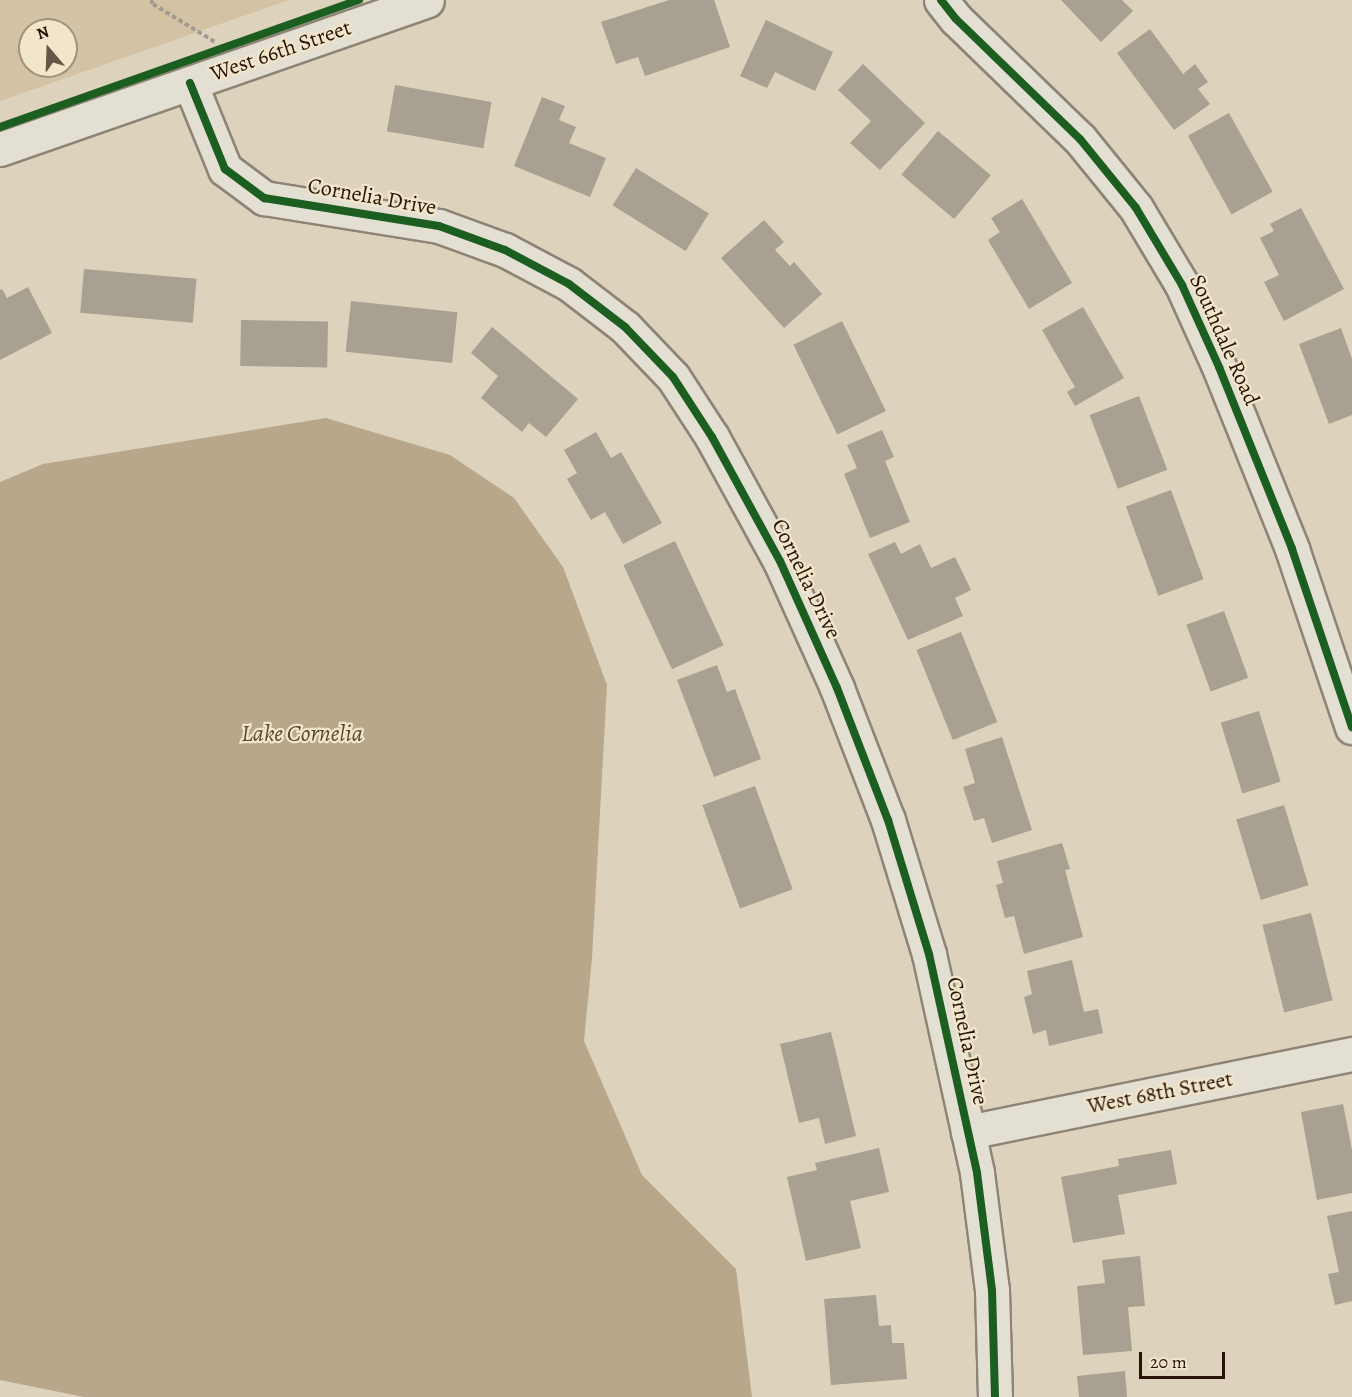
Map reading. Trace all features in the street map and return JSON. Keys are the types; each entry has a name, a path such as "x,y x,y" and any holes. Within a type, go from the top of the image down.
{"street":[{"name":"West 66th Street","path":"0,148 427,0"},
{"name":"Southdale Road","path":"941,0 956,20 1080,139 1136,208 1182,285 1219,367 1292,549 1352,727"},
{"name":"Cornelia Drive","path":"190,83 225,169 264,198 439,226 505,250 569,284 625,327 673,377 712,437 780,561 837,688 888,820 929,954 977,1173 992,1290 995,1397"},
{"name":"West 68th Street","path":"968,1132 1352,1054"}],"path":[{"path":"151,0 163,10 216,42"}],"shaded area":[{"path":"0,0 289,0 78,74 78,18 18,18 18,78 66,78 0,101"}],"water":[{"name":"Lake Cornelia","path":"326,418 450,455 514,498 563,567 607,685 592,958 584,1041 642,1175 736,1269 752,1397 84,1397 0,1380 0,482 43,464"}],"building":[{"path":"669,0 714,0 730,47 645,76 638,57 616,64 601,22"},
{"path":"1061,0 1122,0 1133,11 1101,42"},
{"path":"766,20 833,52 815,91 775,72 767,88 740,76"},
{"path":"1150,29 1183,74 1195,64 1208,82 1198,89 1210,104 1174,130 1117,53"},
{"path":"863,64 925,123 880,170 850,143 871,121 838,90"},
{"path":"395,85 492,102 483,148 387,131"},
{"path":"542,97 565,106 559,120 576,127 569,143 606,158 590,197 514,166"},
{"path":"1229,113 1273,192 1232,215 1188,136"},
{"path":"938,131 991,175 954,219 901,175"},
{"path":"636,168 709,214 686,251 613,205"},
{"path":"1022,199 1072,283 1029,309 988,240 1000,232 991,218"},
{"path":"1301,208 1344,289 1284,321 1264,282 1279,275 1260,238 1274,231 1270,224"},
{"path":"764,220 784,242 775,250 790,266 794,262 822,294 784,328 721,258"},
{"path":"84,269 197,279 193,323 80,313"},
{"path":"28,287 52,333 0,360 0,290 2,289 7,298"},
{"path":"351,301 457,312 452,363 346,352"},
{"path":"1083,307 1124,378 1075,406 1067,392 1075,387 1042,330"},
{"path":"241,320 328,322 327,368 240,366"},
{"path":"842,321 886,411 837,435 793,345"},
{"path":"492,327 578,399 546,437 529,423 522,432 481,398 498,376 471,353"},
{"path":"1341,328 1352,359 1352,415 1329,424 1299,344"},
{"path":"1139,396 1167,470 1118,489 1090,415"},
{"path":"882,430 894,457 885,461 910,522 870,538 844,474 857,468 847,445"},
{"path":"596,432 611,458 621,452 662,523 623,544 605,512 591,520 567,479 577,473 564,450"},
{"path":"1171,490 1203,579 1158,596 1126,506"},
{"path":"675,541 724,645 672,669 623,565"},
{"path":"895,542 901,554 920,544 931,568 955,557 971,590 955,598 963,616 908,640 868,554"},
{"path":"1224,611 1248,678 1211,691 1186,625"},
{"path":"961,632 997,722 953,740 916,650"},
{"path":"717,665 727,692 735,689 761,759 714,777 677,680"},
{"path":"1259,711 1281,782 1242,793 1221,723"},
{"path":"1002,737 1032,830 992,843 984,818 974,821 963,787 975,783 965,749"},
{"path":"755,786 793,889 740,909 702,805"},
{"path":"1284,805 1309,885 1261,900 1236,820"},
{"path":"1062,843 1070,869 1065,870 1083,937 1024,954 1014,916 1005,918 996,885 1003,883 997,861"},
{"path":"1311,913 1333,1000 1284,1012 1262,925"},
{"path":"1072,960 1084,1012 1098,1009 1103,1033 1049,1046 1046,1030 1033,1034 1024,997 1032,994 1027,971"},
{"path":"831,1032 856,1136 825,1144 819,1118 799,1123 780,1044"},
{"path":"1343,1104 1352,1150 1352,1193 1317,1200 1301,1112"},
{"path":"879,1148 889,1192 850,1201 861,1248 806,1261 787,1177 817,1170 815,1163"},
{"path":"1171,1150 1177,1184 1118,1195 1125,1234 1073,1243 1061,1177 1119,1166 1118,1159"},
{"path":"1352,1211 1352,1301 1335,1305 1328,1274 1339,1272 1327,1216"},
{"path":"1140,1256 1145,1306 1128,1307 1132,1351 1083,1355 1077,1286 1105,1283 1102,1260"},
{"path":"876,1295 879,1326 891,1325 892,1343 904,1343 907,1379 831,1385 824,1299"},
{"path":"1125,1371 1127,1397 1079,1397 1077,1376"}],"cycle path":[{"path":"0,127 359,0"},
{"path":"941,0 956,19 1080,139 1136,208 1182,285 1219,367 1292,549 1352,727"},
{"path":"190,83 225,169 264,198 439,226 505,250 569,284 625,327 673,377 712,437 780,561 837,688 888,820 929,954 977,1173 992,1290 995,1397"}]}
